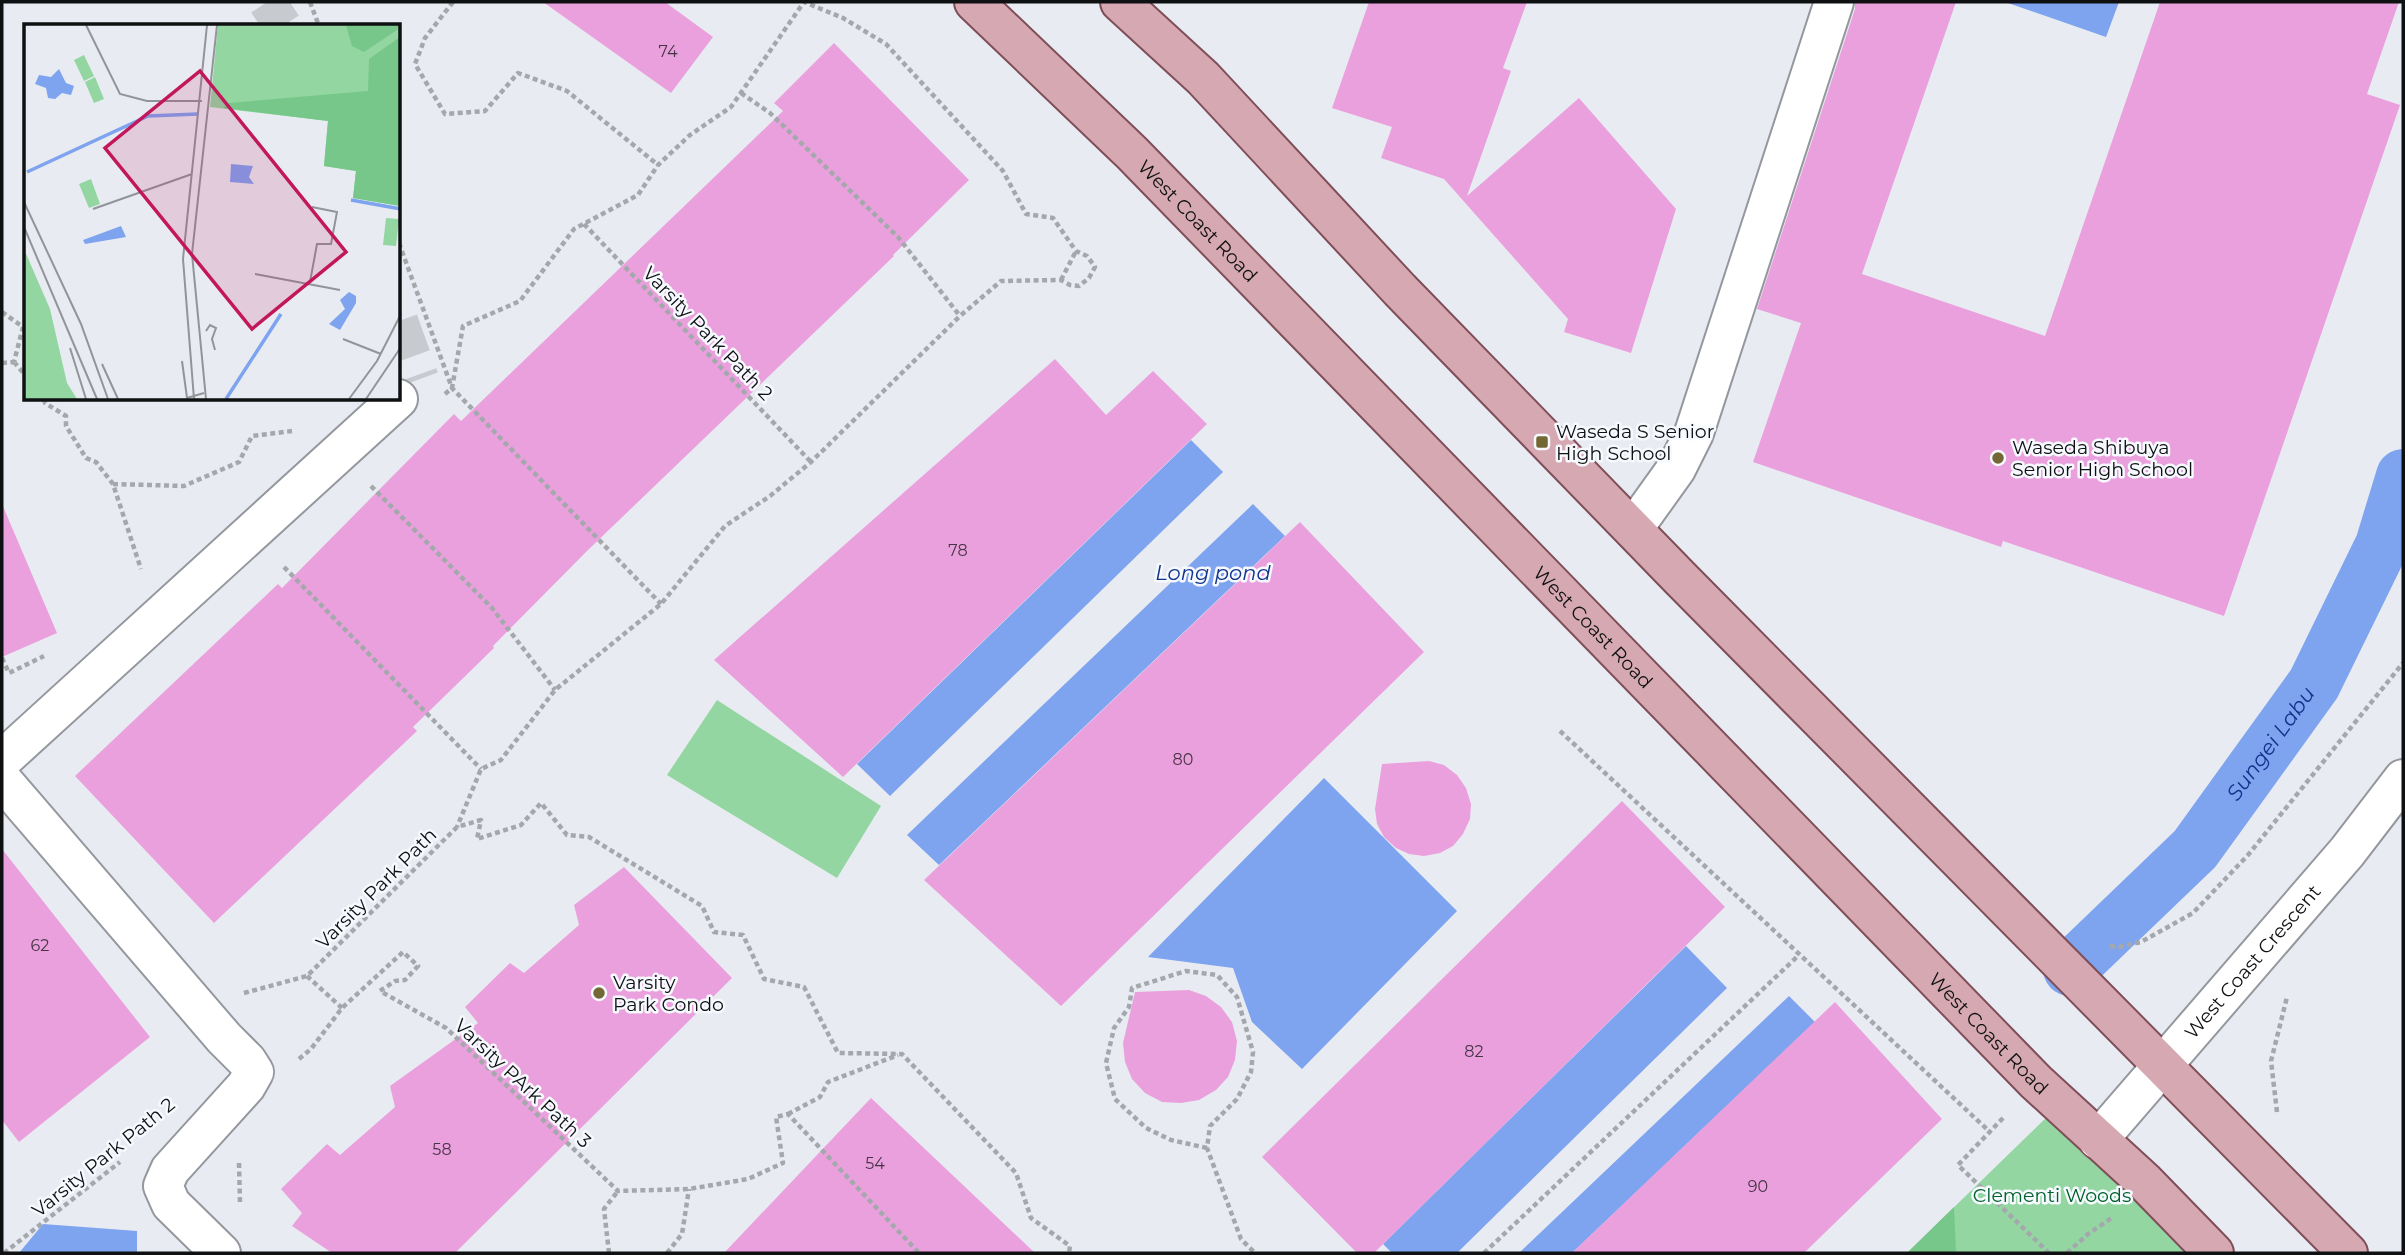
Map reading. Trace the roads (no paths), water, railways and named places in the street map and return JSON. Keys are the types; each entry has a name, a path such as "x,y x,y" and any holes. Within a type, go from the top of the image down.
{"main road":[{"name":"West Coast Road","path":"974,2 1132,153 2026,1072 2144,1181 2214,1253"},
{"path":"1120,2 1203,78 1400,290 2348,1253"}],"street":[{"path":"1633,529 1676,469 1694,433 1834,2"},
{"path":"2,760 336,455 422,392"},
{"name":"West Coast Crescent","path":"2098,1140 2347,852 2403,779"},
{"path":"2,780 254,1072 246,1086 170,1170 163,1186 171,1204 221,1253"}],"water":[{"path":"2005,2 2119,2 2106,37"},
{"name":"Long pond","path":"1191,440 1223,472 890,796 857,764"},
{"name":"Long pond","path":"1253,504 1285,536 939,865 907,835"},
{"path":"1324,778 1457,911 1302,1069 1252,1022 1233,968 1148,957"},
{"path":"1686,946 1727,988 1457,1253 1392,1253 1383,1244"},
{"path":"1789,996 1815,1022 1572,1253 1519,1253"},
{"path":"43,1224 137,1231 137,1253 19,1253"}],"waterway":[{"name":"Sungei Labu","path":"2070,969 2195,849 2314,684 2382,545 2403,476"}],"tunnel":[{"path":"267,2 282,24"},
{"path":"401,327 420,379"}],"place":[{"name":"Waseda S Senior High School","path":"1542,442"},
{"name":"Waseda Shibuya Senior High School","path":"1998,458"},
{"name":"Varsity Park Condo","path":"599,993"}],"park label":[{"name":"Clementi Woods","path":"2052,1195"}]}
